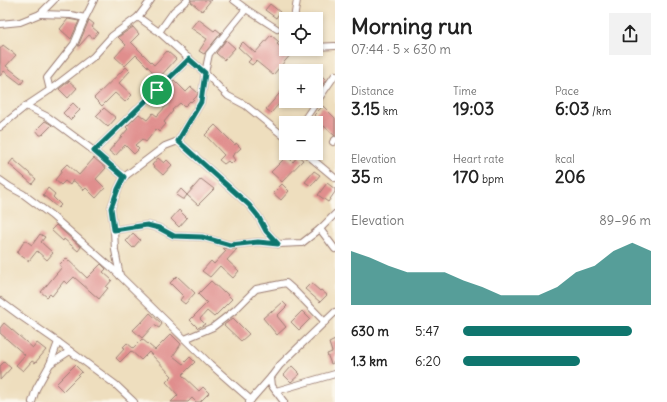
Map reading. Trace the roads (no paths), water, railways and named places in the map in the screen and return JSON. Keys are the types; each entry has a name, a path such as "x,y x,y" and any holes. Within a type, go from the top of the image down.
{"street":[{"path":"0,24 20,22 40,14 54,0"},
{"path":"50,90 48,78 74,44 84,18 94,0"},
{"path":"0,127 93,56 112,36 138,17 152,0"},
{"path":"160,32 174,11 187,0"},
{"path":"234,0 277,29"},
{"path":"295,12 297,0"},
{"path":"120,276 115,250 111,208 118,189 124,177 165,146 178,141 201,102 209,54 246,9"},
{"path":"40,14 71,15 84,18"},
{"path":"138,17 160,32 228,96 245,105 279,132"},
{"path":"323,46 335,46"},
{"path":"94,151 189,59"},
{"path":"307,116 335,75"},
{"path":"26,106 48,117 94,151 124,177"},
{"path":"178,141 249,205 258,216 266,231 278,244"},
{"path":"313,160 335,178"},
{"path":"0,180 23,194 51,215 120,276 250,401 280,365 335,312"},
{"path":"114,230 147,225 159,228 174,236 202,237 230,245 258,242 278,244 302,243 320,229 335,214"},
{"path":"320,229 335,249"},
{"path":"185,340 213,328 235,310 256,289 286,283 325,322"},
{"path":"0,301 116,385 134,402"},
{"path":"32,402 36,389 50,364 58,342"},
{"path":"50,364 70,351"},
{"path":"276,391 335,374"},
{"path":"271,377 272,386 284,402"}]}
